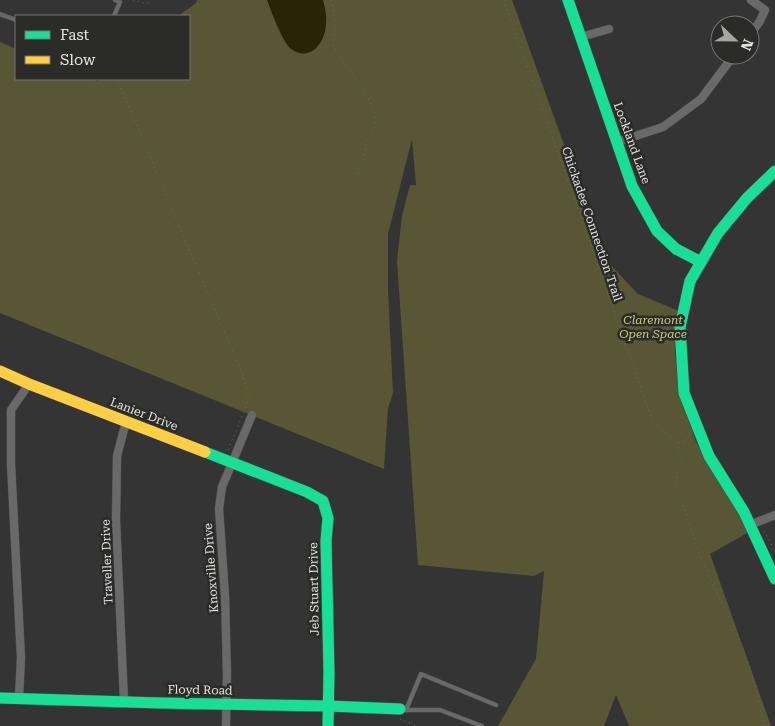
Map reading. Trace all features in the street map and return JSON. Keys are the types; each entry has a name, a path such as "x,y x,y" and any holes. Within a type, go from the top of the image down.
{"street":[{"name":"Lockland Lane","path":"568,0 632,186 656,231 676,249 701,262"},
{"path":"751,0 765,10 760,22"},
{"path":"581,37 608,29"},
{"path":"617,142 663,127 701,100 727,65"},
{"path":"775,171 747,198 718,233 690,281 680,327 684,393 709,456 744,512 755,523 775,579"},
{"name":"Lanier Drive","path":"0,371 279,482"},
{"path":"19,698 21,658 11,410 29,384"},
{"name":"Knoxville Drive","path":"226,726 225,596 218,508 228,462 252,415"},
{"name":"Traveller Drive","path":"124,702 116,520 117,456 126,422"},
{"name":"Jeb Stuart Drive","path":"279,482 307,492 323,501 328,518 326,541 329,672 328,726"},
{"path":"755,523 775,515"},
{"name":"Floyd Road","path":"0,698 328,706 403,710"}],"lane":[{"path":"114,15 120,2 115,0"},
{"path":"0,14 15,20"},
{"path":"482,726 440,710 403,710 421,674 496,706"}],"path":[{"path":"134,0 143,3 150,0"},
{"path":"331,0 335,16 334,47 342,61 363,88 376,115 376,123 372,134 367,140 364,160 357,171 358,179"},
{"name":"Chickadee Connection Trail","path":"504,0 654,425 667,433 678,444"},
{"path":"117,80 248,392 248,402 228,462"},
{"path":"691,438 678,444 681,458 675,484 704,566 738,636 750,667 765,726"},
{"path":"755,523 775,552"}],"green space":[{"name":"Claremont Open Space","path":"197,0 512,0 605,259 638,294 679,311 675,353 679,392 696,442 749,532 710,554 771,726 629,726 616,695 604,726 498,726 536,659 544,571 534,576 418,565 397,261 402,216 410,185 416,185 412,139 388,234 388,289 393,393 388,408 384,469 0,313 0,42 15,49 15,80 190,80 190,15 179,15 196,3"}],"shaded area":[{"path":"267,0 323,0 326,14 325,30 316,48 311,52 305,53 298,53 291,49 281,34"}],"traffic: fast":[{"path":"568,0 632,186 657,231 676,249 701,262"},
{"path":"775,171 747,198 718,233 690,281 680,327 684,393 709,456 744,512 775,579"},
{"path":"205,452 307,492 323,501 328,518 326,541 329,672 328,726"},
{"path":"0,698 400,709"}],"traffic: slow":[{"path":"0,371 205,452"}]}
